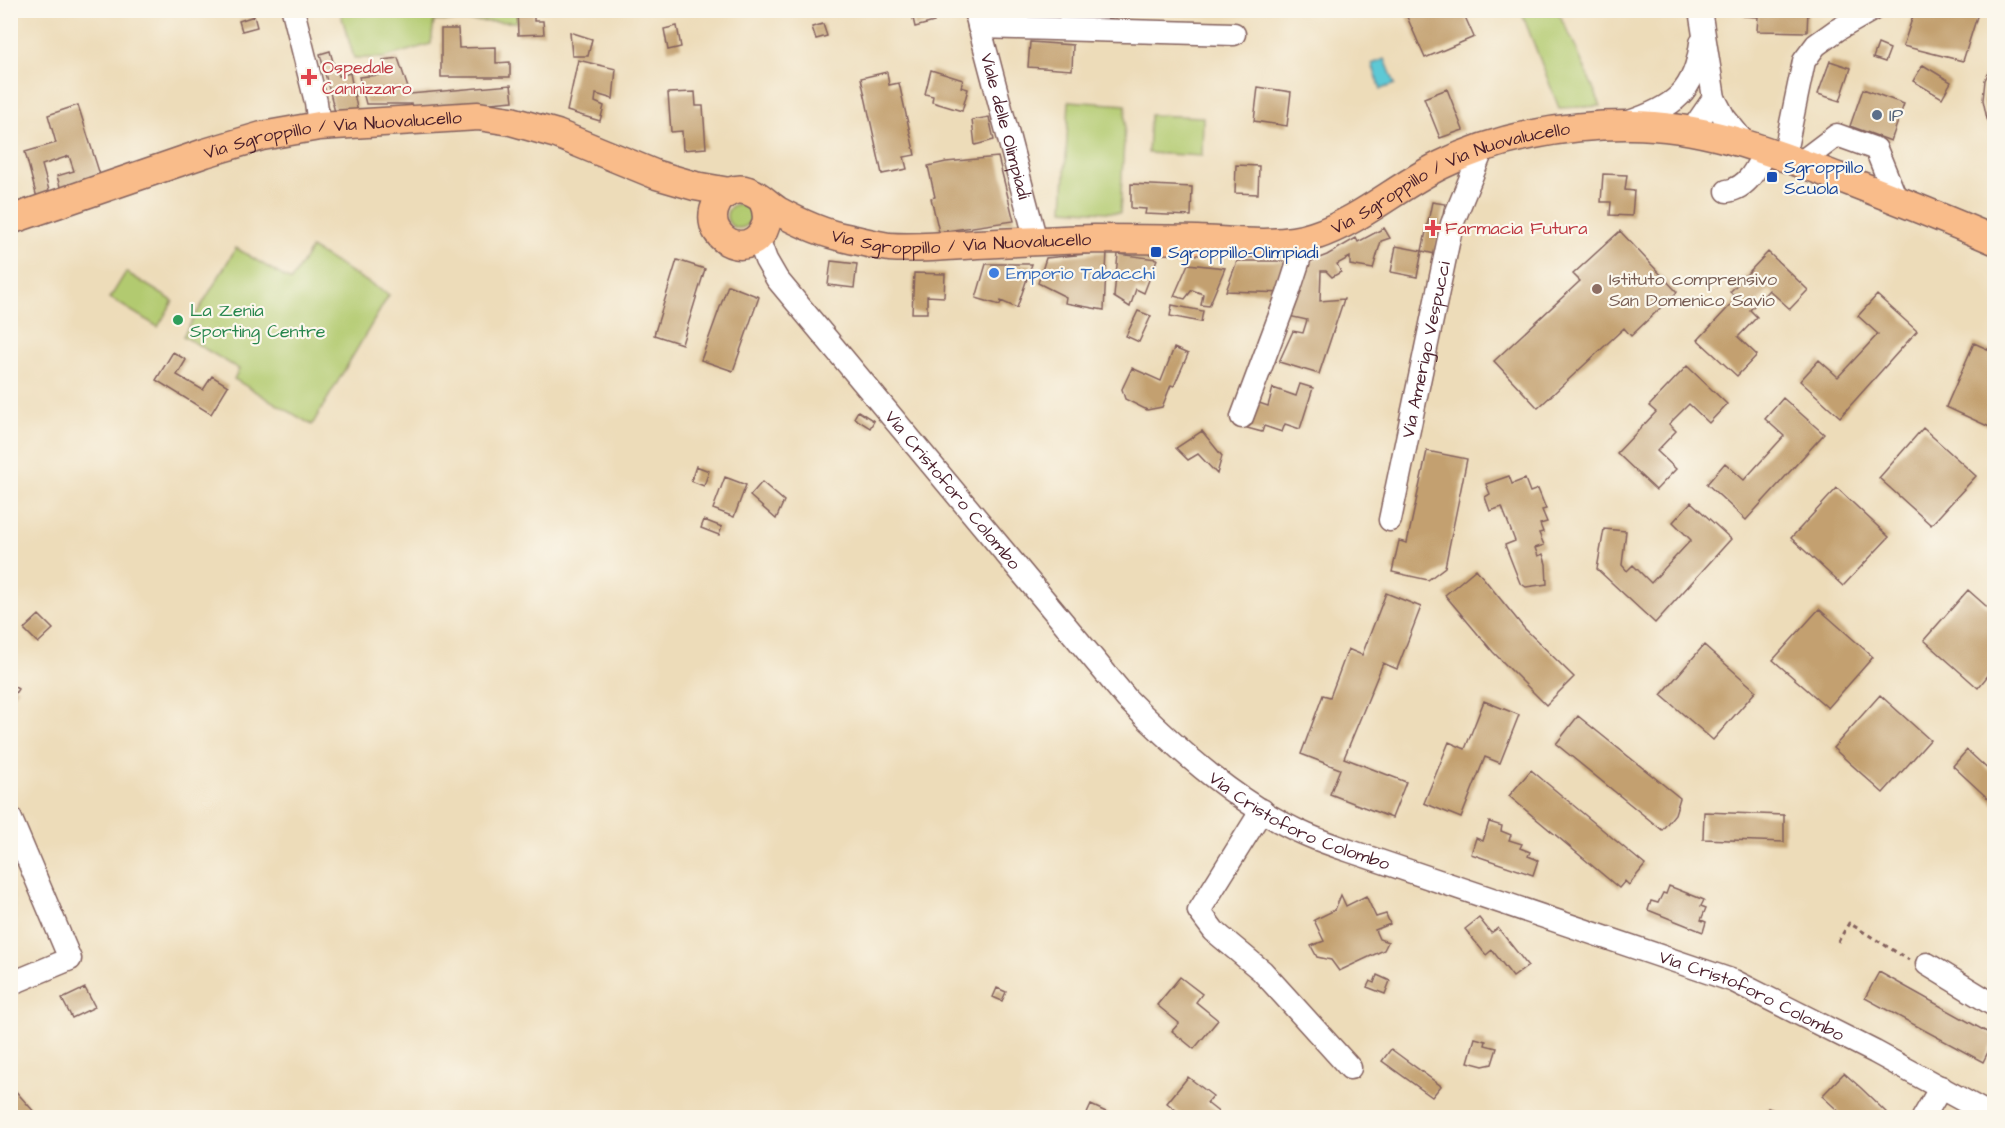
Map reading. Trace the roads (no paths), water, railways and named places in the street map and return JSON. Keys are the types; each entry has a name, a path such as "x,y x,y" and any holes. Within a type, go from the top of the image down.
{"main road":[{"name":"Via Sgroppillo / Via Nuovalucello","path":"10,220 205,153 262,136 319,126 478,116 511,121 557,134 657,175"},
{"name":"Via Sgroppillo / Via Nuovalucello","path":"820,232 889,246 945,247 1093,239 1247,242 1306,238 1344,223 1441,165 1483,148 1536,134 1623,124 1662,125 1692,130 1773,153 1995,240"},
{"path":"657,175 695,186 729,192 744,190 751,192 788,216 820,232"},
{"path":"657,175 690,199 721,236 737,244 752,242 766,227 767,209 763,201"},
{"path":"721,236 714,224 713,214 721,197 729,192"},
{"path":"759,236 787,229 820,232"}],"street":[{"path":"292,10 316,102 319,126"},
{"path":"1773,153 1804,62 1816,45 1872,10"},
{"path":"977,19 1234,34"},
{"name":"Viale delle Olimpiadi","path":"977,19 1036,241"},
{"path":"1701,20 1714,98 1724,117 1773,153"},
{"path":"1623,124 1656,113 1683,93 1695,75 1699,62 1701,20"},
{"path":"1683,93 1692,130"},
{"path":"1692,130 1714,98"},
{"path":"1727,191 1736,190 1744,184 1758,166 1773,153 1837,135 1876,149 1897,201"},
{"name":"Via Amerigo Vespucci","path":"1389,520 1452,224 1483,148"},
{"path":"1441,165 1454,177 1452,224"},
{"path":"721,236 777,279"},
{"path":"759,236 766,260 777,279"},
{"path":"1242,417 1288,294 1306,238"},
{"name":"Via Cristoforo Colombo","path":"777,279 1127,699 1202,769 1262,810 1305,834 1734,981 1821,1024 1995,1117"},
{"path":"1262,810 1199,911 1214,932 1262,971 1350,1068"},
{"path":"10,817 70,959 10,984"},
{"path":"1927,964 1995,1005"},
{"path":"1923,1118 1941,1087"}],"water":[{"path":"1385,59 1395,84 1381,89 1372,64"}],"place":[{"name":"Ospedale Cannizzaro","path":"309,77"},
{"name":"IP","path":"1877,115"},
{"name":"Sgroppillo Scuola","path":"1772,177"},
{"name":"Farmacia Futura","path":"1433,228"},
{"name":"Sgroppillo-Olimpiadi","path":"1156,252"},
{"name":"Emporio Tabacchi","path":"994,273"},
{"name":"Istituto comprensivo San Domenico Savio","path":"1597,289"},
{"name":"La Zenia Sporting Centre","path":"178,320"}]}
